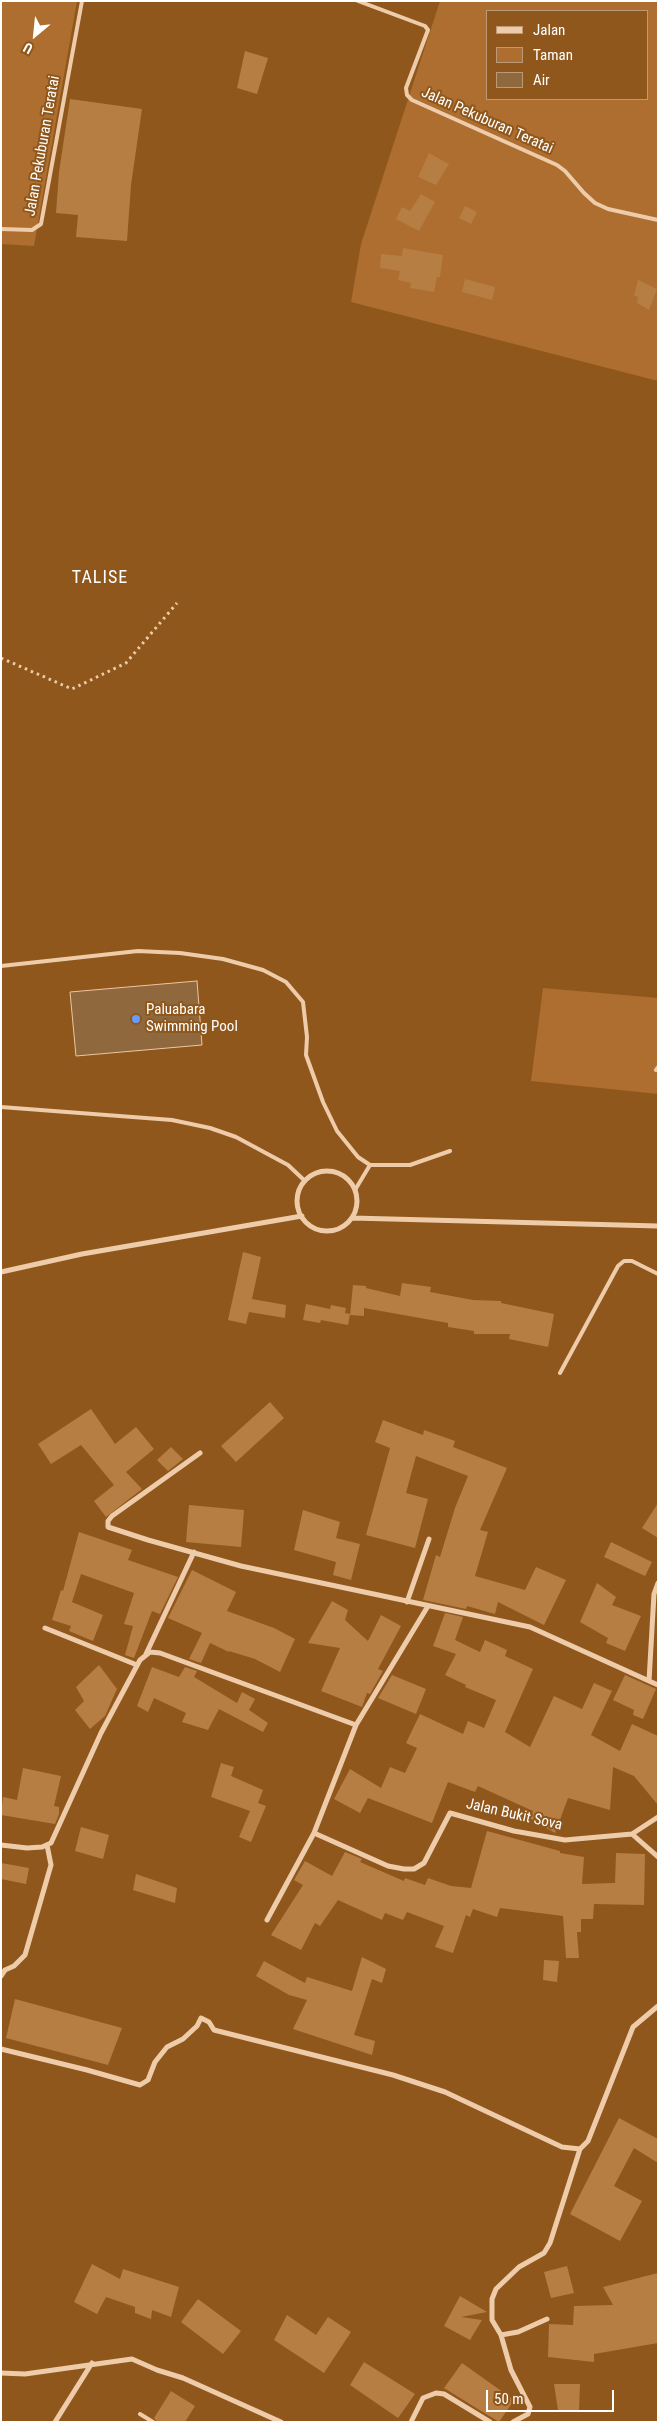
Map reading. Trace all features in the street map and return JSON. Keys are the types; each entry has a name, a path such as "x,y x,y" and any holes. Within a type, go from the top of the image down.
{"street":[{"path":"319,1172 330,1172 346,1178 355,1190 357,1202 352,1218 345,1225 329,1231 314,1228 302,1216 297,1201 300,1190 306,1180 319,1172"},
{"path":"1,1272 82,1254 302,1216"},
{"path":"352,1218 658,1226"},
{"path":"200,1453 112,1516 108,1525 116,1530 266,1572 530,1628 658,1685"},
{"path":"407,1602 429,1539"},
{"path":"1,1845 27,1848 51,1843 100,1733 137,1665 146,1654 194,1552"},
{"path":"649,1681 654,1594 658,1583"},
{"path":"268,1920 314,1833 356,1725 428,1606"},
{"path":"45,1628 137,1665"},
{"path":"146,1654 160,1653 356,1725"},
{"name":"Jalan Bukit Sova","path":"314,1833 388,1866 414,1868 424,1863 430,1855 450,1813 514,1831 556,1839 576,1840 632,1834 658,1818"},
{"path":"632,1834 658,1857"},
{"path":"1,1976 5,1970 14,1966 25,1955 51,1865 47,1845"},
{"path":"516,2421 528,2414 530,2407 512,2370 501,2335 492,2320 492,2299 496,2288 519,2267 544,2252 550,2243 580,2149 588,2140 633,2027 658,2006"},
{"path":"1,2049 140,2085 148,2080 155,2062 167,2047 182,2039 196,2026 201,2018 209,2022 214,2030 393,2076 445,2092 562,2147 580,2149"},
{"path":"501,2335 518,2332 547,2319"},
{"path":"1,2372 25,2374 132,2358 281,2422"},
{"path":"55,2422 92,2363"},
{"path":"411,2422 423,2398 436,2393 444,2394 490,2422"}],"lane":[{"name":"Jalan Pekuburan Teratai","path":"1,229 32,230 41,224 82,1"},
{"name":"Jalan Pekuburan Teratai","path":"358,1 425,26 428,30 406,88 407,95 412,100 557,165 565,171 584,193 608,209 658,220"},
{"path":"1,966 138,951 180,952 223,959 262,970 286,982 303,1002 307,1037 306,1055 323,1102 337,1131 358,1157 370,1165 410,1165 450,1150"},
{"path":"1,1107 172,1120 210,1128 236,1137 288,1165 306,1180"},
{"path":"355,1190 370,1165"},
{"path":"560,1373 618,1266 624,1261 632,1261 658,1274"},
{"path":"140,2414 153,2422"}],"path":[{"path":"1,658 72,689 126,663 177,603"}],"green space":[{"path":"1,1 77,1 34,246 1,244"},
{"path":"440,1 658,1 658,381 351,302 361,244"},
{"path":"543,988 658,998 658,1094 531,1081"}],"water":[{"name":"Paluabara Swimming Pool","path":"197,981 202,1045 76,1056 70,992"}],"building":[{"path":"245,51 268,58 257,94 237,88"},
{"path":"70,99 142,109 131,185 127,241 76,237 78,215 56,213 59,172"},
{"path":"429,153 449,164 436,185 418,177"},
{"path":"421,194 435,202 419,231 396,219 402,207 410,211"},
{"path":"465,206 477,212 471,224 459,218"},
{"path":"403,248 443,255 440,277 437,277 434,292 410,288 411,283 398,280 400,271 380,268 381,254 402,256"},
{"path":"465,279 495,287 492,300 462,292"},
{"path":"638,280 657,289 649,310 637,303 638,297 634,296"},
{"path":"243,1252 261,1257 252,1299 286,1305 285,1318 249,1312 246,1324 228,1320"},
{"path":"402,1283 431,1287 430,1292 473,1300 501,1301 501,1303 554,1314 548,1347 509,1339 510,1334 474,1334 474,1331 448,1327 448,1323 364,1308 364,1316 350,1315 353,1285 366,1286 366,1288 400,1296"},
{"path":"306,1304 330,1309 331,1305 346,1308 345,1313 350,1314 348,1325 321,1320 320,1323 303,1320"},
{"path":"270,1402 284,1418 236,1462 221,1446"},
{"path":"91,1409 115,1444 136,1427 154,1449 126,1472 142,1489 106,1517 94,1501 114,1485 81,1445 51,1464 38,1444"},
{"path":"383,1420 423,1435 424,1430 455,1441 453,1447 507,1468 480,1530 488,1532 475,1576 525,1590 536,1567 566,1580 544,1625 498,1602 495,1614 467,1606 466,1609 423,1600 436,1555 440,1557 455,1508 468,1476 416,1456 406,1493 428,1499 415,1548 366,1535 390,1448 375,1442"},
{"path":"171,1447 183,1459 168,1471 157,1460"},
{"path":"658,1503 658,1538 642,1528"},
{"path":"189,1505 244,1510 241,1547 186,1542"},
{"path":"303,1510 340,1522 336,1538 360,1544 351,1580 333,1575 336,1562 294,1550"},
{"path":"79,1532 132,1550 128,1560 178,1577 160,1614 152,1611 134,1658 125,1655 133,1626 124,1624 134,1593 81,1574 72,1602 103,1615 93,1641 69,1631 71,1626 52,1620 61,1590 63,1591"},
{"path":"611,1542 652,1562 645,1576 604,1557"},
{"path":"192,1570 236,1592 227,1611 274,1628 295,1639 280,1672 255,1659 229,1652 210,1643 201,1663 189,1659 202,1633 168,1618"},
{"path":"597,1583 616,1597 612,1605 641,1616 625,1651 606,1643 608,1638 580,1622"},
{"path":"332,1601 348,1610 345,1620 368,1641 381,1615 401,1626 378,1669 383,1671 370,1694 367,1693 362,1707 321,1691 340,1648 308,1643"},
{"path":"445,1613 463,1617 455,1640 480,1652 485,1640 507,1650 505,1656 533,1669 505,1732 530,1747 554,1696 582,1709 594,1683 612,1691 591,1735 620,1751 632,1724 658,1736 658,1805 634,1776 613,1767 610,1810 568,1798 555,1833 529,1818 533,1811 478,1786 475,1792 448,1782 432,1823 368,1798 360,1813 334,1799 350,1769 381,1788 390,1767 405,1773 417,1748 406,1743 420,1714 463,1734 468,1721 484,1728 496,1700 465,1687 466,1685 445,1675 456,1654 433,1646"},
{"path":"99,1665 117,1689 105,1716 90,1729 75,1710 84,1701 76,1687"},
{"path":"152,1667 179,1677 185,1667 197,1671 194,1677 237,1703 242,1692 255,1699 249,1710 268,1723 263,1732 219,1709 208,1730 182,1722 186,1713 154,1698 148,1712 137,1706"},
{"path":"392,1675 426,1689 416,1714 378,1698"},
{"path":"625,1675 656,1689 643,1719 633,1715 634,1710 613,1700"},
{"path":"221,1763 234,1767 231,1776 263,1790 258,1803 266,1806 251,1842 239,1837 250,1811 211,1797"},
{"path":"23,1768 61,1776 54,1806 59,1807 59,1814 55,1824 1,1815 3,1797 17,1800"},
{"path":"81,1827 109,1835 103,1859 75,1851"},
{"path":"487,1831 560,1851 560,1853 584,1857 582,1884 615,1883 616,1853 645,1854 644,1905 594,1904 593,1919 581,1919 581,1932 577,1932 579,1958 566,1958 563,1916 500,1908 497,1917 473,1909 470,1917 466,1915 453,1953 435,1947 444,1926 407,1912 403,1920 385,1913 382,1920 338,1900 320,1926 315,1923 301,1950 271,1935 303,1885 294,1880 305,1861 332,1876 345,1852 362,1859 360,1862 404,1881 405,1878 425,1885 428,1878 451,1886 471,1888"},
{"path":"1,1863 29,1868 26,1884 1,1879"},
{"path":"136,1874 177,1888 175,1903 133,1890"},
{"path":"362,1957 386,1969 382,1983 372,1979 354,2035 375,2041 372,2055 293,2029 307,2000 289,1995 256,1976 264,1961 305,1983 307,1977 352,1991"},
{"path":"544,1960 559,1961 557,1982 543,1980"},
{"path":"15,1999 122,2028 108,2065 6,2038"},
{"path":"619,2118 658,2139 658,2163 634,2148 614,2186 642,2201 620,2241 570,2214"},
{"path":"92,2264 120,2279 123,2269 179,2287 171,2317 152,2310 151,2319 135,2313 135,2307 106,2297 97,2314 74,2302"},
{"path":"567,2266 574,2293 551,2298 544,2272"},
{"path":"658,2273 658,2343 594,2354 594,2362 548,2357 549,2324 573,2325 574,2306 613,2305 603,2287"},
{"path":"460,2296 487,2312 461,2317 482,2320 470,2340 444,2326"},
{"path":"198,2299 241,2331 223,2354 181,2322"},
{"path":"287,2315 316,2335 328,2317 351,2332 324,2373 274,2340"},
{"path":"364,2362 415,2394 398,2418 350,2385"},
{"path":"462,2363 514,2400 499,2422 444,2388"},
{"path":"554,2384 580,2384 579,2411 558,2410"},
{"path":"171,2391 195,2406 185,2422 157,2422 154,2418"}],"place":[{"name":"Paluabara Swimming Pool","path":"136,1019"}],"district":[{"name":"TALISE","path":"100,578"}]}
